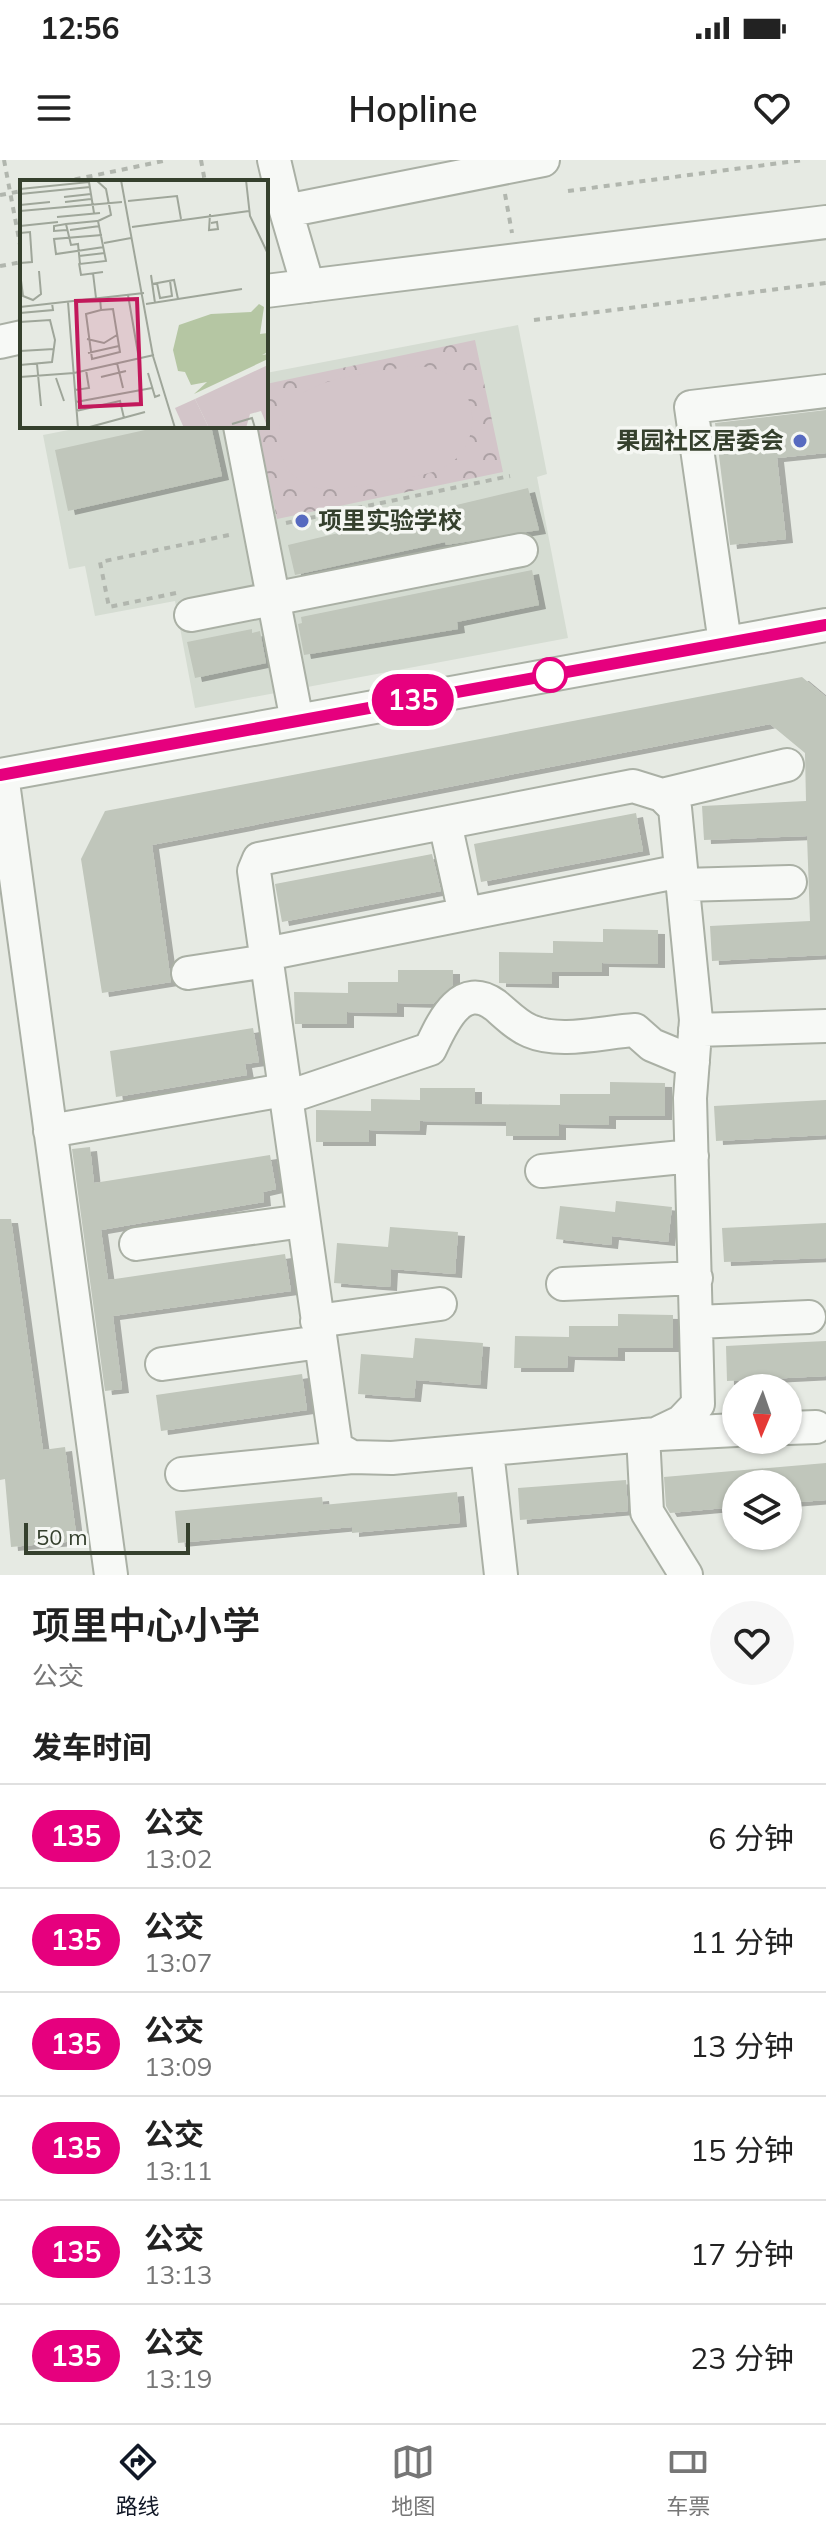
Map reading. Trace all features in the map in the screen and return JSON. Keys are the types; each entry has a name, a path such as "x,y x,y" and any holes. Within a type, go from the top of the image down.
{"street":[{"path":"274,160 308,286"},
{"path":"286,211 543,160"},
{"path":"268,291 826,222"},
{"path":"0,342 20,337"},
{"path":"725,643 691,407 826,391"},
{"path":"240,428 297,721"},
{"path":"191,615 521,550"},
{"path":"111,1575 1,775 826,625"},
{"path":"662,795 787,765"},
{"path":"352,1457 336,1448 254,871 259,859 633,786 662,795 675,808 695,1030 692,1156 698,1404 681,1422 650,1434"},
{"path":"445,823 465,914"},
{"path":"188,973 465,914 682,878 790,882"},
{"path":"50,1131 285,1094 430,1049 445,1017 455,1005 467,999 490,1002 529,1031 554,1036 635,1030 652,1045 693,1062"},
{"path":"695,1030 826,1026"},
{"path":"542,1171 692,1156"},
{"path":"136,1244 303,1221"},
{"path":"563,1284 696,1278"},
{"path":"162,1364 440,1304"},
{"path":"697,1322 809,1317"},
{"path":"182,1474 352,1457 392,1458 650,1434 722,1431"},
{"path":"650,1434 647,1512 686,1575"},
{"path":"487,1451 501,1575"}],"path":[{"path":"4,160 20,245"},
{"path":"73,180 168,160"},
{"path":"201,160 205,180"},
{"path":"568,191 803,160"},
{"path":"500,169 517,259"},
{"path":"0,195 20,191"},
{"path":"0,266 20,262"},
{"path":"534,320 826,283"}],"shaded area":[{"name":"项里实验学校","path":"518,325 547,474 537,477 568,638 195,708 175,601 95,616 85,566 69,569 43,435 79,428 268,428 268,373"}],"green space":[{"path":"475,340 503,472 277,519 257,428 268,428 268,384"},
{"path":"411,366 447,374 463,389 469,401 472,426 464,449 456,459 446,467 427,474 343,488 316,488 300,481 291,472 282,456 279,430 285,412 296,398 332,381"}],"building":[{"path":"826,410 826,453 777,458 786,539 730,545 715,423"},
{"path":"154,428 211,428 222,476 68,511 55,450"},
{"path":"528,488 539,530 446,545 445,542 295,575 288,545"},
{"path":"532,570 539,605 457,622 458,629 304,655 298,624 302,623 301,617"},
{"path":"252,629 252,633 260,631 266,663 195,678 187,642"},
{"path":"802,677 826,697 826,955 712,961 710,926 810,921 807,836 704,840 702,806 806,801 805,753 770,724 152,845 171,982 102,993 81,859 105,811"},
{"path":"636,813 643,851 481,882 474,844"},
{"path":"432,854 441,891 282,922 275,884"},
{"path":"603,929 658,930 658,964 602,963 602,972 552,972 552,984 499,983 499,952 553,953 553,941 603,942"},
{"path":"398,970 453,970 453,985 433,1004 397,1003 397,1013 347,1012 347,1024 295,1024 294,992 348,993 348,982 398,982"},
{"path":"253,1028 259,1062 245,1064 247,1075 116,1097 110,1051"},
{"path":"610,1082 665,1083 665,1116 609,1116 609,1125 559,1124 559,1136 506,1136 506,1122 420,1121 419,1131 369,1130 369,1142 316,1142 316,1110 371,1111 371,1099 420,1100 420,1088 475,1088 475,1104 560,1105 560,1094 610,1094"},
{"path":"826,1100 826,1135 716,1141 714,1106"},
{"path":"90,1147 94,1183 270,1155 276,1189 263,1192 264,1202 101,1230 108,1280 285,1254 291,1291 113,1316 122,1389 105,1391 72,1149"},
{"path":"616,1201 672,1207 668,1242 612,1236 611,1245 556,1239 560,1206 615,1212"},
{"path":"0,1219 11,1219 43,1450 65,1447 77,1541 11,1547 5,1479 0,1480"},
{"path":"826,1223 826,1258 724,1262 722,1228"},
{"path":"390,1227 458,1232 455,1274 391,1269 390,1287 334,1283 337,1243 388,1247"},
{"path":"618,1314 673,1315 673,1348 618,1348 618,1357 568,1356 567,1368 514,1368 515,1336 569,1337 569,1326 618,1326"},
{"path":"415,1338 483,1343 480,1385 416,1380 414,1398 358,1394 361,1354 413,1358"},
{"path":"826,1341 826,1376 727,1374 726,1346"},
{"path":"302,1374 307,1410 161,1431 156,1395"},
{"path":"826,1463 826,1500 802,1502 802,1470 745,1470"},
{"path":"722,1472 722,1508 670,1513 666,1506 664,1477"},
{"path":"626,1480 628,1511 520,1520 518,1488"},
{"path":"457,1492 460,1523 352,1533 352,1527 178,1543 175,1511 322,1497 323,1505"}],"bus line":[{"name":"135","path":"0,775 826,625"}],"place":[{"name":"果园社区居委会","path":"800,441"},
{"name":"项里实验学校","path":"302,521"}]}
